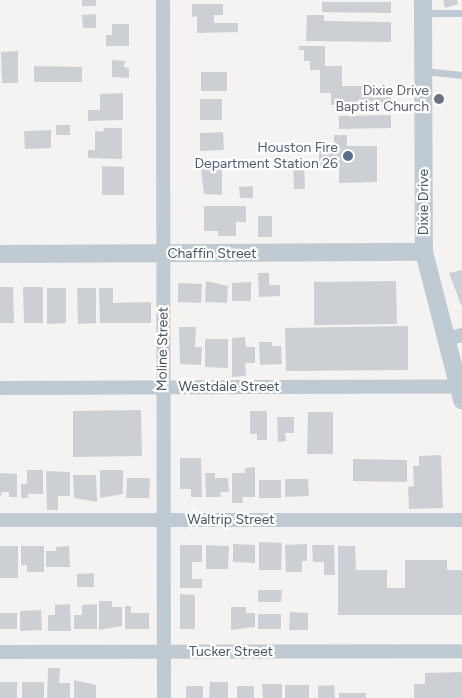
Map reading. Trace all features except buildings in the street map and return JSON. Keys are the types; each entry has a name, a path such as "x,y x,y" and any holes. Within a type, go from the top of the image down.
{"street":[{"name":"Moline Street","path":"163,0 164,698"},
{"name":"Dixie Drive","path":"423,7 424,252 454,337 460,393"},
{"name":"Chaffin Street","path":"0,254 424,252"},
{"name":"Westdale Street","path":"0,388 163,388 460,393"},
{"name":"Waltrip Street","path":"0,520 462,520"},
{"name":"Tucker Street","path":"0,652 462,651"}],"lane":[{"path":"423,7 462,13"},
{"path":"424,71 462,75"}],"place":[{"name":"Dixie Drive Baptist Church","path":"439,99"},
{"name":"Houston Fire Department Station 26","path":"348,156"}]}
